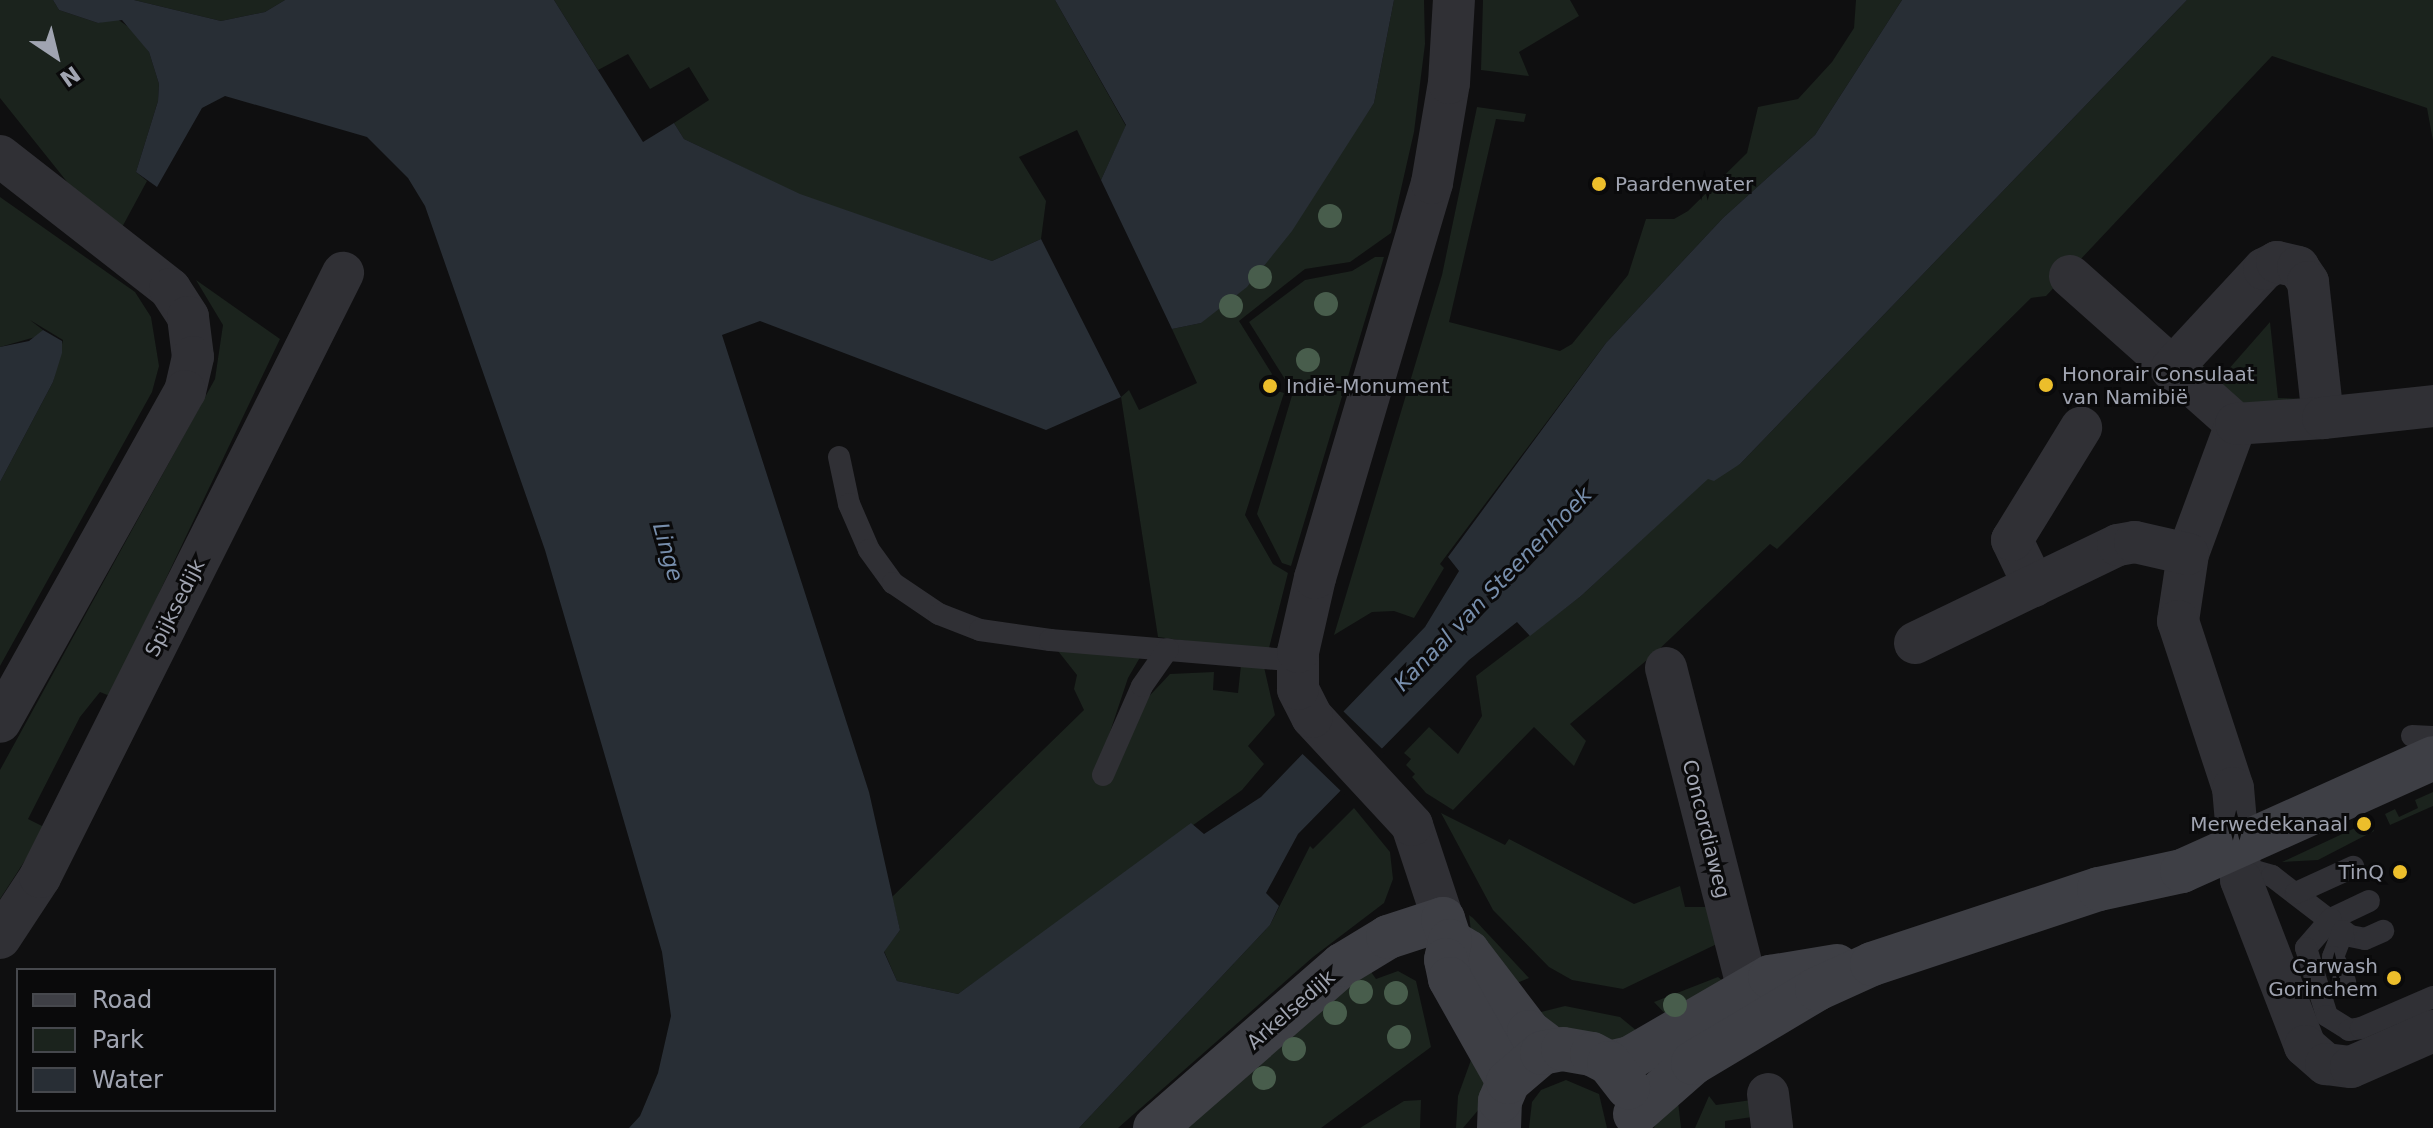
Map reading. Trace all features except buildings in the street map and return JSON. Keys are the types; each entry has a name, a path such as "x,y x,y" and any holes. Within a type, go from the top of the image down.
{"main road":[{"path":"1635,1121 1752,1006 1804,970 1872,964 2099,889 2157,878 2240,843 2428,739"},
{"path":"1446,930 1468,952 1529,1032 1553,1050"},
{"path":"1446,930 1446,960 1450,979 1496,1112"},
{"name":"Arkelsedijk","path":"1155,1128 1342,965 1388,937 1446,930"},
{"path":"1609,1063 1752,1006"},
{"path":"1496,1112 1523,1065 1553,1050 1582,1051 1609,1063 1630,1091 1635,1121"}],"street":[{"path":"1446,930 1412,825 1317,725 1298,689 1298,661 1315,578 1432,183 1449,83 1454,0"},
{"path":"0,156 170,289 188,317 193,357 185,391 0,722"},
{"path":"2171,369 2264,269 2287,262 2308,282 2323,418"},
{"name":"Spijksedijk","path":"0,938 40,877 343,273"},
{"path":"2070,276 2236,424 2433,406"},
{"path":"2236,424 2188,554 2178,621 2240,843 2241,880 2312,1055 2331,1066 2351,1067 2433,1031"},
{"path":"2034,586 2012,540 2081,428"},
{"path":"1915,643 2135,542 2188,554"},
{"name":"Concordiaweg","path":"1666,668 1752,1006"}],"lane":[{"path":"839,457 849,504 869,550 893,583 939,614 980,630 1298,661"},
{"path":"1103,775 1142,686 1168,649"},
{"path":"2240,843 2267,874 2337,925 2365,939 2383,931"},
{"path":"2296,893 2353,867"},
{"path":"2369,901 2306,948 2322,1006 2336,1025 2349,1030 2376,1024 2433,997"},
{"path":"2337,925 2333,957 2345,982"}],"green space":[{"path":"0,0 53,0 59,10 98,23 116,18 138,34 149,52 159,84 158,101 136,172 147,181 120,231 72,188 0,98"},
{"path":"134,0 285,0 265,12 221,21"},
{"path":"554,0 1055,0 1126,126 1101,180 1077,130 1019,157 1046,201 1041,239 992,261 800,195 684,139 674,123 709,100 689,67 650,89 628,54 598,70"},
{"path":"1394,0 1424,0 1425,44 1414,132 1391,233 1350,262 1305,269 1239,321 1272,374 1267,383 1271,389 1284,393 1245,515 1273,564 1288,573 1268,652 1158,637 1121,397 1129,390 1139,410 1197,383 1172,329 1201,323 1339,155 1374,103"},
{"path":"1483,0 1570,0 1579,16 1519,52 1529,76 1481,70"},
{"path":"1856,0 1902,0 1815,135 1723,218 1606,343 1440,564 1444,568 1414,618 1394,611 1372,612 1334,635 1442,275 1477,107 1526,114 1524,122 1496,119 1449,322 1560,351 1572,344 1628,275 1646,219 1674,219 1688,211 1747,153 1758,107 1798,99 1832,62 1854,28"},
{"path":"2187,0 2433,0 2433,141 2427,108 2272,56 2046,296 2031,298 1777,549 1770,544 1653,655 1570,724 1586,741 1574,766 1534,727 1453,810 1426,793 1412,777 1415,774 1406,765 1411,759 1404,753 1429,727 1458,754 1482,716 1476,676 1581,596 1708,478 1740,464"},
{"path":"0,197 135,292 151,317 159,366 152,392 0,666 0,482 53,382 63,340 30,320 43,330 39,336 0,347"},
{"path":"1375,257 1384,257 1291,566 1282,563 1257,514 1293,392 1249,322 1305,280 1352,271"},
{"path":"196,280 280,339 110,696 100,692 80,717 28,819 46,828 0,899 0,770 215,379 223,325"},
{"path":"2270,322 2278,398 2306,399 2242,406 2197,361 2220,379"},
{"path":"1058,651 1142,654 1128,678 1107,741 1170,674 1214,672 1213,690 1238,693 1241,665 1264,667 1275,715 1248,746 1264,764 1242,790 958,994 897,981 884,951 900,930 892,897 1084,710 1074,689 1077,675"},
{"path":"2433,792 2433,806 2390,825 2385,814 2395,809 2399,817 2418,808 2415,800"},
{"path":"1354,808 1390,852 1393,879 1384,903 1313,957 1118,1128 1079,1128 1270,925 1310,846 1313,849"},
{"path":"1441,813 1505,845 1509,839 1634,904 1680,886 1685,907 1709,907 1721,942 1623,989 1572,980 1549,967 1493,910"},
{"path":"2370,821 2374,831 2318,860 2282,862"},
{"path":"1469,915 1529,978 1507,987 1471,931"},
{"path":"1369,969 1376,979 1398,971 1416,981 1431,1047 1321,1128 1186,1128"},
{"path":"1718,977 1723,981 1671,1020 1654,1002"},
{"path":"1565,1006 1620,1017 1643,1036 1629,1044 1573,1034 1533,1014"},
{"path":"1471,1060 1487,1069 1480,1108 1463,1128 1456,1128 1458,1096"},
{"path":"1566,1080 1599,1094 1607,1128 1529,1128 1532,1102 1541,1090"},
{"path":"1677,1093 1681,1128 1654,1128 1659,1114"},
{"path":"1709,1096 1716,1105 1759,1099 1752,1117 1725,1121 1725,1128 1695,1128"},
{"path":"1421,1100 1420,1128 1360,1128 1404,1101"}],"water":[{"path":"53,0 134,0 221,21 265,12 285,0 554,0 643,142 674,123 684,139 800,194 992,261 1041,239 1121,397 1046,430 760,321 722,335 869,792 900,930 884,952 897,981 958,994 1191,823 1204,834 1261,797 1425,627 1459,571 1448,557 1606,343 1723,218 1815,135 1902,0 2187,0 1740,464 1714,481 1708,479 1581,596 1530,636 1517,622 1469,660 1298,834 1266,893 1279,906 1270,925 1079,1128 629,1128 640,1116 658,1073 671,1016 662,952 545,550 425,206 408,178 367,137 225,96 202,108 157,187 136,172 158,101 159,84 149,52 122,20 98,23 59,10"},
{"path":"1055,0 1394,0 1374,103 1292,231 1247,287 1201,323 1172,329 1101,180 1126,125"},
{"path":"43,330 62,341 62,353 53,382 0,482 0,347 29,341"}],"pier":[{"path":"1343,711 1385,752 1344,794 1302,753"}],"place":[{"name":"Paardenwater","path":"1599,184"},
{"name":"Honorair Consulaat van Namibië","path":"2046,385"},
{"name":"Indië-Monument","path":"1270,386"},
{"name":"Merwedekanaal","path":"2364,824"},
{"name":"TinQ","path":"2400,872"},
{"name":"Carwash Gorinchem","path":"2394,978"}],"water label":[{"name":"Linge","path":"668,552"},
{"name":"Kanaal van Steenenhoek","path":"1493,589"}]}
